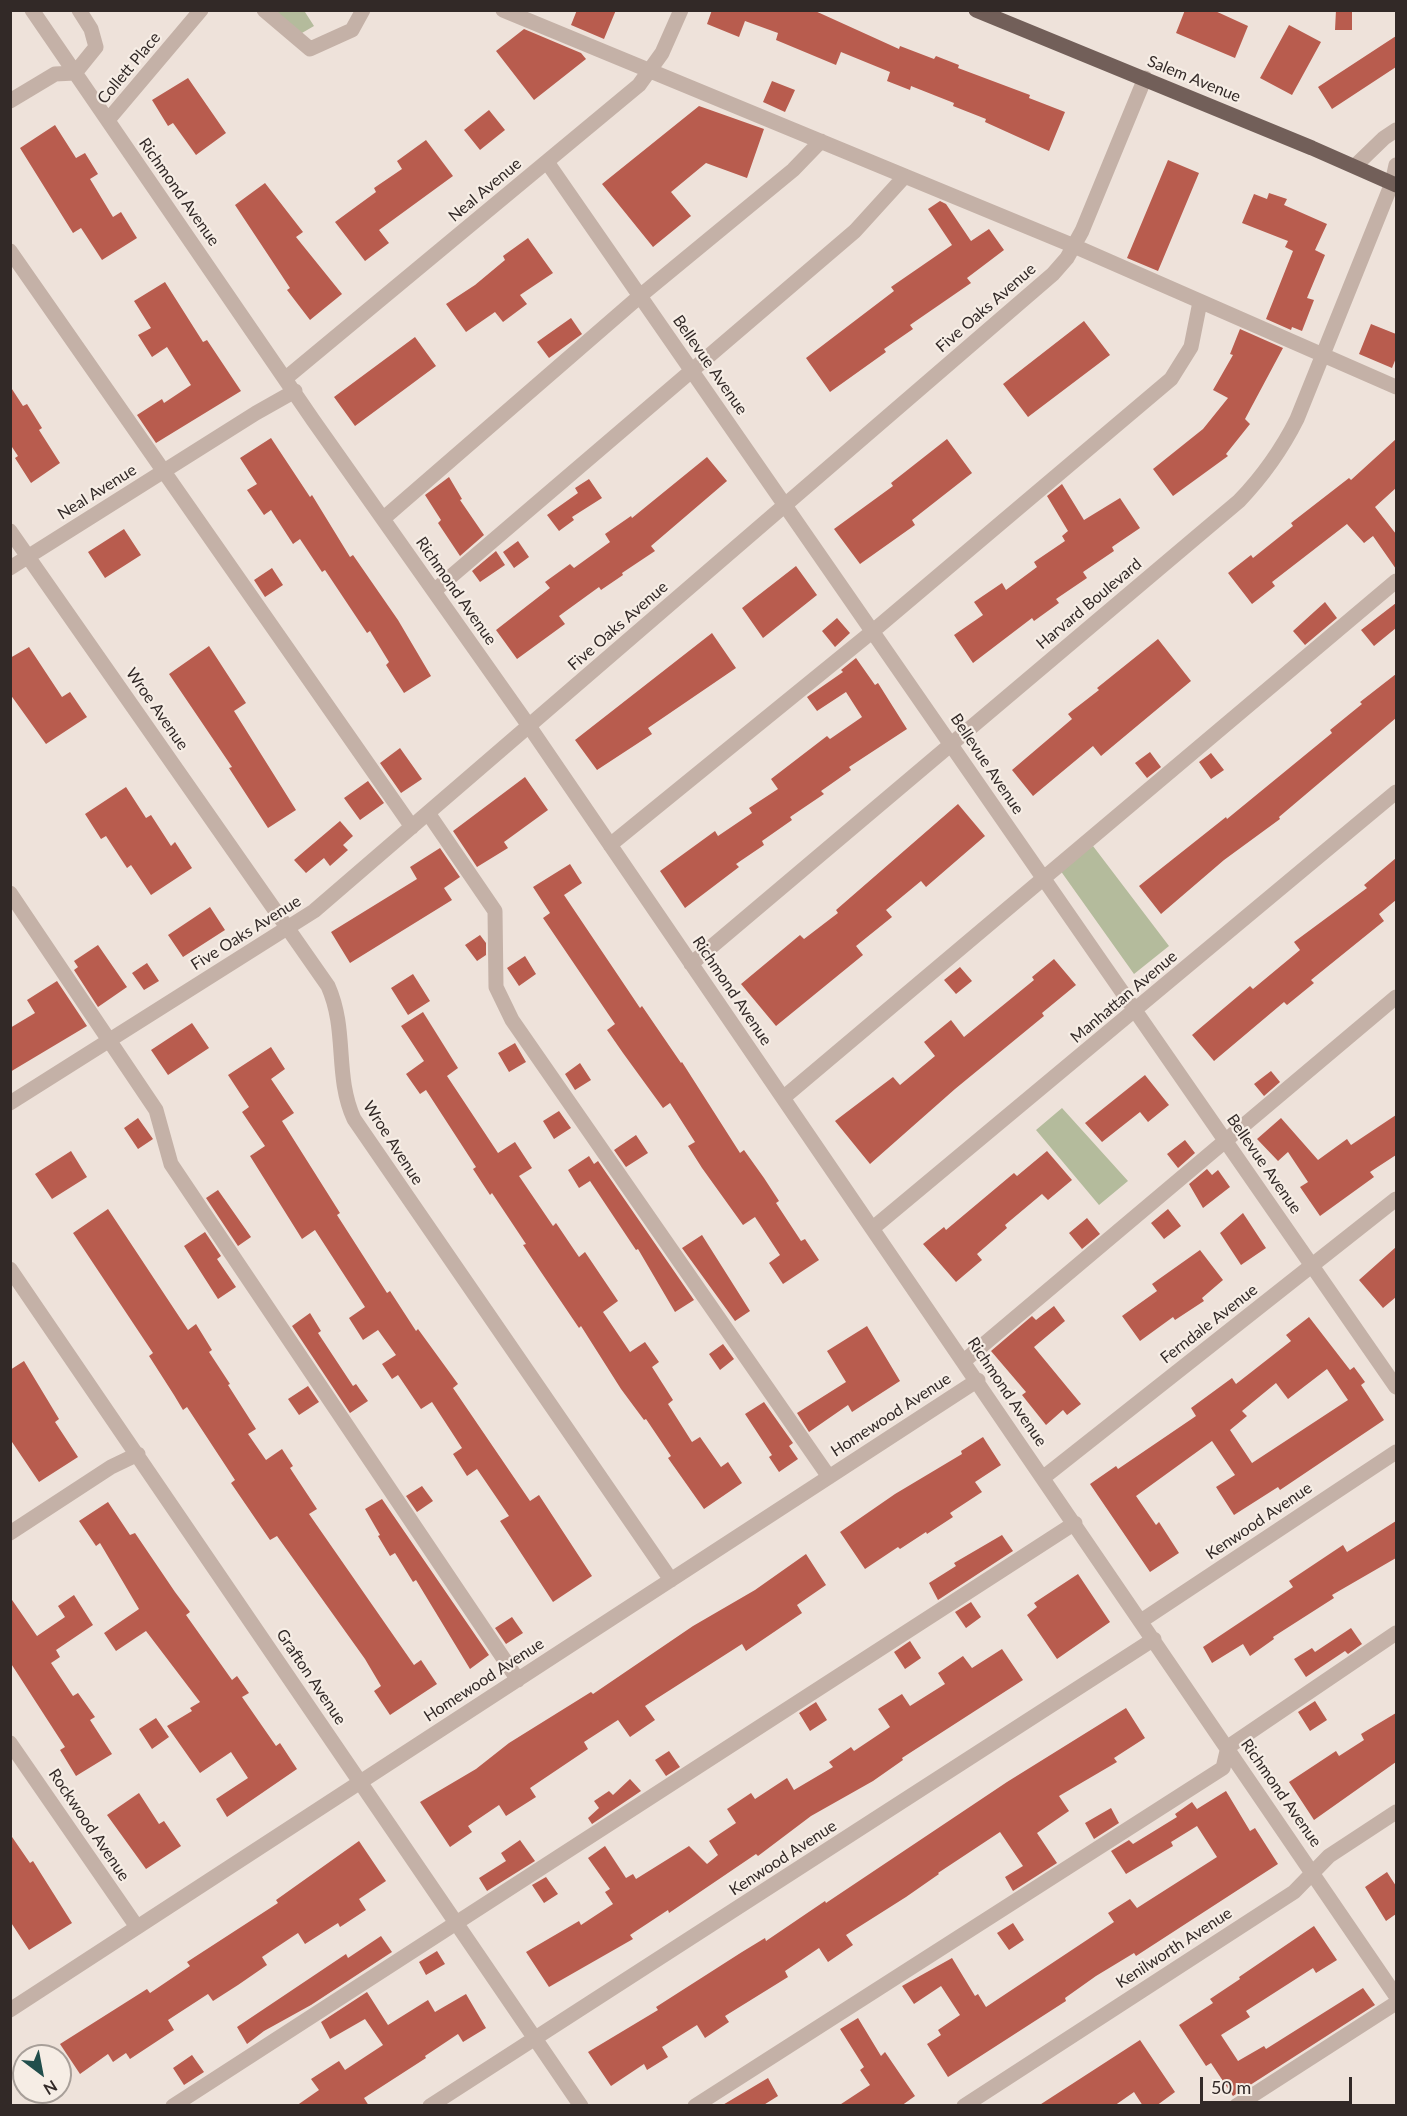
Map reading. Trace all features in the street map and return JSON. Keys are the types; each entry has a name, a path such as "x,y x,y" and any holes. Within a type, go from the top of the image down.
{"main road":[{"name":"Salem Avenue","path":"976,10 997,14 1394,184"}],"street":[{"name":"Richmond Avenue","path":"32,10 529,726 1314,1872 1396,1996"},
{"path":"10,101 55,74 75,73 96,46 92,29 79,10"},
{"name":"Collett Place","path":"108,120 201,10"},
{"path":"264,10 310,49 352,30 363,10"},
{"path":"502,10 1074,246 1396,387"},
{"name":"Neal Avenue","path":"286,378 624,98 651,71 662,53 681,10"},
{"name":"Five Oaks Avenue","path":"10,1103 314,911 1053,274 1074,246 1145,78"},
{"path":"1355,166 1396,130"},
{"path":"384,518 640,296 793,170 821,141"},
{"name":"Bellevue Avenue","path":"547,162 1396,1387"},
{"name":"Harvard Boulevard","path":"691,964 1239,501 1263,476 1279,453 1297,419 1394,184 1396,165"},
{"path":"435,591 855,231 905,176"},
{"path":"10,251 412,827"},
{"path":"610,845 873,631 1171,379 1191,347 1200,302"},
{"name":"Neal Avenue","path":"10,568 295,392"},
{"name":"Wroe Avenue","path":"10,531 328,986 337,1007 341,1028 342,1087 354,1119 671,1580"},
{"path":"783,1098 1396,581"},
{"name":"Manhattan Avenue","path":"873,1228 1396,792"},
{"path":"428,813 495,912 496,987 512,1020 829,1477"},
{"path":"10,893 156,1110 171,1164 518,1680"},
{"path":"964,1361 1396,997"},
{"name":"Ferndale Avenue","path":"1044,1477 1396,1199"},
{"name":"Grafton Avenue","path":"10,1269 581,2106"},
{"name":"Homewood Avenue","path":"10,2010 978,1380"},
{"name":"Kenwood Avenue","path":"1142,1621 1396,1452"},
{"path":"10,1533 111,1467 138,1455"},
{"path":"173,2106 1075,1523"},
{"path":"695,2106 1223,1768 1228,1747 1396,1633"},
{"name":"Kenwood Avenue","path":"430,2106 1154,1639"},
{"name":"Rockwood Avenue","path":"10,1743 137,1927"},
{"name":"Kenilworth Avenue","path":"964,2106 1294,1892 1329,1856 1396,1812"},
{"path":"1236,2106 1396,2003"}],"green space":[{"path":"264,11 307,11 305,12 314,26 295,37"},
{"path":"1093,846 1169,946 1134,974 1060,870"},
{"path":"1062,1108 1128,1181 1099,1205 1036,1130"}],"building":[{"path":"577,10 616,10 604,39 571,25"},
{"path":"712,10 813,10 899,49 900,46 934,59 936,56 959,65 958,68 1030,95 1029,98 1065,112 1049,151 985,122 986,119 953,106 954,103 911,86 910,90 887,81 890,72 841,52 836,65 776,40 778,33 745,21 739,37 707,24"},
{"path":"1185,10 1213,10 1248,26 1235,58 1176,33"},
{"path":"1336,10 1352,10 1352,30 1335,30"},
{"path":"1289,25 1321,42 1292,95 1260,78"},
{"path":"524,29 581,53 586,59 534,100 496,51"},
{"path":"1396,36 1396,67 1332,109 1318,87"},
{"path":"188,78 226,133 196,155 173,123 168,126 152,100"},
{"path":"772,81 795,90 785,112 763,102"},
{"path":"699,106 764,129 747,178 706,163 671,192 691,216 653,247 602,184"},
{"path":"489,110 505,130 480,150 464,130"},
{"path":"55,125 76,158 85,153 98,174 90,179 113,217 121,212 137,238 102,260 81,228 73,233 20,148"},
{"path":"426,140 453,176 379,230 389,243 365,261 335,222 376,192 374,188 402,169 397,161"},
{"path":"1168,160 1199,173 1158,271 1127,258"},
{"path":"265,183 303,232 296,237 342,294 310,320 287,290 290,288 235,205"},
{"path":"1269,193 1287,199 1284,205 1327,224 1315,250 1325,255 1307,298 1314,300 1302,331 1292,327 1291,330 1266,319 1293,251 1285,247 1288,241 1242,223 1254,194 1267,199"},
{"path":"940,201 946,204 971,241 989,229 1004,250 967,278 971,283 910,325 913,329 884,349 886,352 830,392 806,358 894,291 891,287 952,245 928,209"},
{"path":"528,238 553,273 520,295 527,304 503,322 495,312 466,332 446,304 475,285 505,260 503,256"},
{"path":"165,282 203,342 207,340 241,391 156,443 137,415 162,399 164,403 191,385 167,347 152,357 138,335 151,328 134,301"},
{"path":"571,318 582,334 549,358 537,342"},
{"path":"1084,321 1110,355 1028,417 1003,384"},
{"path":"1371,324 1396,334 1396,358 1392,368 1359,354"},
{"path":"1240,329 1283,348 1245,419 1250,424 1226,454 1228,456 1173,496 1153,469 1203,429 1228,398 1213,390 1233,355 1230,354"},
{"path":"415,337 436,366 355,426 334,397"},
{"path":"10,386 23,406 27,404 42,428 39,430 60,463 31,483 15,458 18,456 10,444"},
{"path":"271,438 310,497 312,495 350,557 353,555 398,620 431,676 404,693 386,665 389,662 370,631 367,633 325,570 322,572 300,539 293,544 271,510 264,515 247,490 257,484 240,458"},
{"path":"947,439 972,473 912,520 915,525 860,564 834,529 893,486 891,483"},
{"path":"1396,439 1396,488 1375,507 1396,534 1396,569 1373,536 1364,543 1347,524 1272,582 1275,586 1252,604 1228,573 1251,555 1253,558 1293,526 1291,523 1349,478 1351,480"},
{"path":"707,457 727,481 651,546 655,551 601,590 599,587 559,616 565,624 517,659 496,630 550,588 545,582 570,564 574,568 610,542 605,534 631,516 632,518"},
{"path":"449,477 462,499 460,500 484,535 460,556 438,523 441,520 425,495"},
{"path":"589,479 602,498 572,517 574,520 559,531 547,515 578,493 575,488"},
{"path":"1062,484 1084,520 1120,498 1140,528 1112,547 1114,551 1083,572 1087,578 1056,599 1059,603 1034,621 1032,618 973,663 954,635 983,615 974,602 1002,583 1006,590 1037,567 1034,562 1065,541 1062,536 1068,531 1047,496"},
{"path":"124,529 141,555 105,578 88,552"},
{"path":"518,541 529,557 514,568 503,552"},
{"path":"496,551 505,565 480,582 472,571"},
{"path":"796,566 817,595 763,638 742,608"},
{"path":"272,568 283,585 265,597 254,580"},
{"path":"1325,602 1337,618 1305,645 1293,631"},
{"path":"1396,603 1396,628 1374,646 1361,630"},
{"path":"837,618 850,633 835,647 822,631"},
{"path":"712,633 736,668 648,728 652,734 597,770 575,740"},
{"path":"1158,639 1191,681 1101,756 1093,746 1033,796 1012,770 1072,719 1068,714"},
{"path":"209,646 246,703 234,711 296,810 268,828 229,768 232,767 169,674"},
{"path":"29,647 62,697 70,692 87,717 46,744 10,694 10,658"},
{"path":"856,658 875,685 878,683 907,729 849,767 851,770 821,791 824,794 790,817 792,820 762,841 764,845 736,864 739,867 685,908 660,871 715,831 718,836 752,813 749,808 778,789 771,779 827,736 830,739 862,717 846,692 817,711 807,697 843,672 841,670"},
{"path":"1396,674 1396,718 1279,817 1280,819 1224,860 1161,914 1139,886 1226,817 1227,819 1332,733 1330,730 1362,704 1360,702"},
{"path":"400,748 422,779 401,793 380,763"},
{"path":"1150,752 1161,767 1147,778 1135,763"},
{"path":"1211,753 1224,770 1211,779 1199,762"},
{"path":"525,777 548,810 504,842 508,848 477,867 453,831"},
{"path":"368,781 384,803 360,820 344,798"},
{"path":"126,787 146,818 151,815 171,846 175,842 192,868 151,895 131,865 127,868 106,836 101,839 85,814"},
{"path":"958,804 985,836 926,887 921,881 886,910 892,917 856,946 863,955 776,1026 741,984 800,935 804,939 838,913 836,910"},
{"path":"340,821 353,836 343,845 348,850 330,866 324,858 306,873 294,860"},
{"path":"440,848 460,877 444,888 452,900 350,963 331,932 417,879 410,867"},
{"path":"1396,858 1396,900 1379,914 1384,921 1311,980 1314,983 1287,1005 1284,1002 1214,1061 1192,1035 1250,986 1253,989 1300,950 1294,942 1367,888 1364,885"},
{"path":"570,864 582,883 564,895 640,1008 642,1006 682,1062 740,1153 744,1150 764,1178 779,1201 776,1203 801,1241 805,1239 819,1260 783,1284 769,1263 780,1255 755,1217 743,1225 702,1168 688,1146 695,1142 670,1103 663,1108 607,1030 615,1024 543,918 550,913 533,887"},
{"path":"210,907 225,930 183,957 168,935"},
{"path":"480,935 486,943 486,955 477,961 465,945"},
{"path":"98,945 127,987 98,1007 74,970 78,967 74,961"},
{"path":"525,956 536,974 519,986 507,968"},
{"path":"1054,959 1076,985 1042,1013 1044,1016 955,1089 870,1164 835,1121 893,1077 900,1085 935,1056 924,1042 951,1020 964,1037 1034,980 1032,977"},
{"path":"147,963 159,981 144,990 132,973"},
{"path":"960,967 972,981 956,994 944,980"},
{"path":"413,974 430,1001 408,1015 391,988"},
{"path":"57,981 87,1026 10,1072 10,1028 35,1013 27,1000"},
{"path":"423,1012 458,1068 447,1076 498,1153 515,1142 532,1168 519,1176 553,1226 556,1223 579,1257 585,1252 618,1301 603,1312 630,1352 645,1342 659,1362 652,1367 673,1400 668,1404 692,1442 700,1437 721,1467 728,1462 742,1483 704,1509 668,1458 671,1456 646,1419 644,1420 621,1389 581,1326 579,1328 523,1245 526,1244 473,1169 476,1167 426,1090 420,1094 406,1074 424,1061 401,1026"},
{"path":"192,1023 209,1048 168,1075 151,1050"},
{"path":"515,1043 526,1062 509,1072 498,1053"},
{"path":"271,1047 285,1069 271,1079 294,1113 282,1121 340,1213 337,1215 387,1293 390,1291 416,1331 418,1329 458,1384 453,1388 530,1501 539,1495 592,1576 553,1602 500,1521 509,1516 477,1469 467,1476 453,1454 462,1448 432,1402 421,1409 398,1375 392,1379 382,1364 396,1355 378,1330 363,1340 349,1318 365,1307 315,1230 302,1239 250,1156 265,1146 242,1112 249,1107 228,1075"},
{"path":"580,1063 591,1080 575,1090 565,1074"},
{"path":"1271,1071 1280,1082 1264,1096 1254,1084"},
{"path":"1145,1075 1169,1105 1148,1122 1140,1112 1102,1142 1085,1123"},
{"path":"559,1111 571,1128 554,1139 543,1121"},
{"path":"1396,1115 1396,1155 1370,1172 1374,1177 1320,1216 1300,1187 1308,1182 1288,1152 1278,1161 1257,1139 1281,1118 1318,1160 1347,1139 1351,1145"},
{"path":"138,1118 153,1139 138,1149 124,1128"},
{"path":"636,1135 648,1153 626,1167 614,1150"},
{"path":"1185,1140 1195,1153 1178,1168 1167,1154"},
{"path":"71,1151 87,1177 52,1199 35,1174"},
{"path":"1047,1151 1072,1180 1048,1200 1042,1194 1005,1225 1007,1228 977,1254 982,1260 956,1282 923,1244 944,1227 946,1230 1014,1173 1017,1176"},
{"path":"589,1156 594,1164 598,1161 694,1300 675,1312 638,1249 636,1250 590,1181 579,1188 568,1170"},
{"path":"1207,1169 1212,1175 1218,1170 1230,1187 1203,1208 1189,1184"},
{"path":"218,1190 251,1237 238,1246 206,1198"},
{"path":"108,1209 188,1330 196,1324 212,1350 209,1352 256,1429 248,1434 266,1460 282,1449 293,1466 290,1468 317,1509 309,1514 414,1665 421,1660 437,1684 390,1715 374,1691 381,1686 365,1659 277,1536 270,1540 231,1483 235,1480 187,1407 183,1410 149,1356 153,1353 73,1233"},
{"path":"1168,1209 1181,1226 1164,1239 1151,1223"},
{"path":"1243,1213 1266,1248 1241,1265 1220,1233"},
{"path":"1087,1218 1100,1234 1082,1249 1069,1233"},
{"path":"205,1232 221,1256 217,1259 236,1287 218,1299 184,1246"},
{"path":"702,1235 750,1311 735,1321 682,1248"},
{"path":"1396,1247 1396,1297 1383,1308 1359,1280"},
{"path":"1200,1250 1223,1280 1202,1298 1204,1301 1175,1320 1173,1317 1140,1341 1122,1316 1157,1291 1152,1284"},
{"path":"1054,1306 1065,1321 1034,1347 1081,1404 1067,1415 1063,1410 1046,1425 1022,1395 1026,1392 991,1351 1032,1316 1036,1320"},
{"path":"310,1313 321,1331 318,1333 353,1386 356,1384 368,1401 350,1413 292,1326"},
{"path":"1309,1317 1350,1370 1354,1367 1365,1382 1361,1385 1384,1420 1280,1490 1278,1487 1234,1515 1216,1487 1235,1475 1212,1441 1136,1496 1156,1525 1159,1522 1179,1553 1150,1572 1090,1484 1116,1466 1118,1469 1196,1416 1191,1408 1232,1378 1236,1384 1291,1341 1286,1335","holes":["1327,1369 1348,1400 1252,1463 1230,1430 1247,1416 1242,1411 1276,1383 1288,1399"]},
{"path":"867,1326 900,1381 852,1412 848,1405 809,1432 797,1413 846,1382 827,1351"},
{"path":"723,1344 734,1359 720,1370 709,1354"},
{"path":"24,1361 59,1419 55,1422 78,1457 39,1482 10,1439 10,1370"},
{"path":"308,1386 319,1402 299,1415 288,1399"},
{"path":"764,1402 793,1443 789,1446 798,1459 779,1472 769,1457 772,1455 745,1414"},
{"path":"983,1437 1001,1465 975,1482 982,1492 950,1513 953,1517 900,1549 898,1547 865,1569 840,1532 895,1494 962,1454 961,1451"},
{"path":"422,1486 433,1501 417,1512 406,1496"},
{"path":"382,1499 489,1655 470,1669 416,1580 413,1582 395,1553 390,1556 378,1536 380,1535 365,1509"},
{"path":"108,1502 130,1535 135,1533 190,1612 186,1615 232,1680 237,1676 249,1693 242,1697 276,1746 280,1743 297,1769 227,1817 216,1799 248,1778 231,1752 200,1773 167,1726 192,1711 190,1708 200,1702 146,1631 116,1651 104,1633 139,1609 100,1543 96,1546 79,1521"},
{"path":"1396,1521 1396,1558 1332,1595 1334,1598 1273,1637 1274,1639 1250,1656 1243,1644 1212,1663 1203,1647 1293,1587 1289,1581 1343,1545 1347,1552"},
{"path":"1002,1535 1013,1551 938,1600 929,1583 956,1566 954,1563"},
{"path":"806,1554 826,1585 797,1605 802,1613 746,1651 742,1644 645,1706 655,1720 630,1737 618,1720 584,1742 588,1749 530,1788 536,1797 506,1816 499,1805 468,1826 472,1832 450,1847 420,1802 476,1769 509,1743 591,1692 593,1694 693,1626 755,1590"},
{"path":"1078,1574 1110,1622 1057,1659 1027,1615 1037,1607 1034,1603"},
{"path":"74,1595 93,1625 56,1650 60,1657 51,1663 73,1696 78,1693 95,1717 90,1720 112,1754 76,1776 60,1750 65,1747 10,1662 10,1597 37,1636 65,1617 58,1606"},
{"path":"971,1602 981,1617 966,1628 955,1612"},
{"path":"512,1617 523,1633 506,1644 495,1628"},
{"path":"1351,1628 1362,1644 1348,1654 1345,1651 1306,1677 1294,1659 1312,1648 1315,1652"},
{"path":"910,1641 921,1658 905,1669 894,1652"},
{"path":"1002,1649 1023,1680 902,1758 903,1760 873,1781 811,1816 758,1856 756,1854 669,1913 668,1910 630,1935 633,1939 549,1987 526,1952 579,1921 581,1925 613,1904 605,1892 610,1889 588,1858 605,1846 626,1878 633,1874 636,1879 689,1846 707,1864 718,1855 709,1841 736,1823 727,1809 751,1793 755,1799 787,1778 794,1790 833,1767 829,1762 851,1747 854,1751 890,1727 878,1709 902,1694 910,1706 945,1684 938,1673 963,1656 972,1668"},
{"path":"1315,1701 1327,1720 1310,1731 1298,1712"},
{"path":"816,1702 827,1720 810,1731 799,1713"},
{"path":"1126,1708 1145,1738 1114,1758 1117,1762 1059,1796 1069,1811 1037,1833 1057,1863 1013,1891 1005,1877 1023,1866 1000,1832 846,1935 853,1945 828,1962 819,1948 785,1971 788,1977 725,2016 729,2022 705,2038 697,2025 662,2047 668,2057 647,2070 644,2064 611,2086 588,2052 658,2010 656,2007 742,1952 765,1938 766,1941 825,1901 826,1903 1007,1782"},
{"path":"1396,1713 1396,1762 1314,1820 1289,1782 1336,1751 1339,1756 1364,1740 1361,1734"},
{"path":"156,1718 169,1737 152,1749 139,1729"},
{"path":"669,1751 680,1767 666,1776 655,1760"},
{"path":"630,1779 641,1791 592,1824 588,1818 599,1808 594,1801 609,1791 613,1795"},
{"path":"1226,1791 1250,1831 1255,1828 1278,1864 1136,1956 1134,1953 1096,1976 1065,1998 1066,2001 948,2077 927,2044 941,2035 938,2030 960,2015 941,1986 914,2004 902,1986 952,1958 975,1996 978,1994 986,2007 1114,1922 1108,1913 1130,1899 1137,1908 1217,1857 1197,1826 1171,1842 1173,1846 1126,1874 1111,1851 1129,1840 1133,1844 1177,1817 1175,1814 1192,1802 1197,1809"},
{"path":"139,1793 159,1824 164,1821 181,1846 146,1869 107,1815"},
{"path":"1111,1808 1119,1823 1094,1839 1085,1823"},
{"path":"10,1834 30,1863 33,1861 72,1923 29,1950 10,1921"},
{"path":"520,1840 535,1861 487,1891 479,1878 506,1861 501,1853"},
{"path":"359,1841 386,1881 359,1899 366,1910 340,1927 338,1923 305,1944 298,1933 262,1957 267,1965 238,1985 213,2001 208,1994 168,2020 174,2030 130,2059 126,2053 113,2062 108,2054 80,2074 72,2062 72,2044 60,2044 147,1989 150,1993 190,1966 187,1962 278,1903 276,1900"},
{"path":"1387,1872 1396,1886 1396,1914 1386,1921 1365,1887"},
{"path":"546,1877 558,1894 544,1903 532,1885"},
{"path":"1013,1923 1024,1940 1009,1950 997,1933"},
{"path":"1314,1926 1337,1960 1316,1973 1313,1968 1246,2011 1250,2017 1221,2035 1238,2061 1264,2046 1266,2049 1363,1988 1375,2005 1233,2096 1211,2063 1206,2066 1179,2025 1213,2003 1210,1999 1240,1979 1239,1977"},
{"path":"381,1936 392,1952 311,2005 264,2031 247,2044 237,2027 346,1954 348,1958"},
{"path":"437,1951 445,1964 426,1975 419,1962"},
{"path":"367,1992 388,2025 428,2000 435,2012 466,1994 486,2028 463,2042 458,2034 425,2056 426,2058 364,2098 369,2106 296,2106 319,2090 311,2079 339,2061 345,2070 383,2045 365,2019 330,2039 321,2022"},
{"path":"858,2018 881,2056 885,2052 915,2096 901,2106 838,2106 870,2085 860,2070 864,2067 840,2029"},
{"path":"1140,2040 1175,2092 1156,2106 1143,2106 1134,2092 1114,2106 1038,2106"},
{"path":"192,2055 204,2072 184,2085 173,2068"},
{"path":"768,2078 778,2096 762,2106 721,2106"}]}
